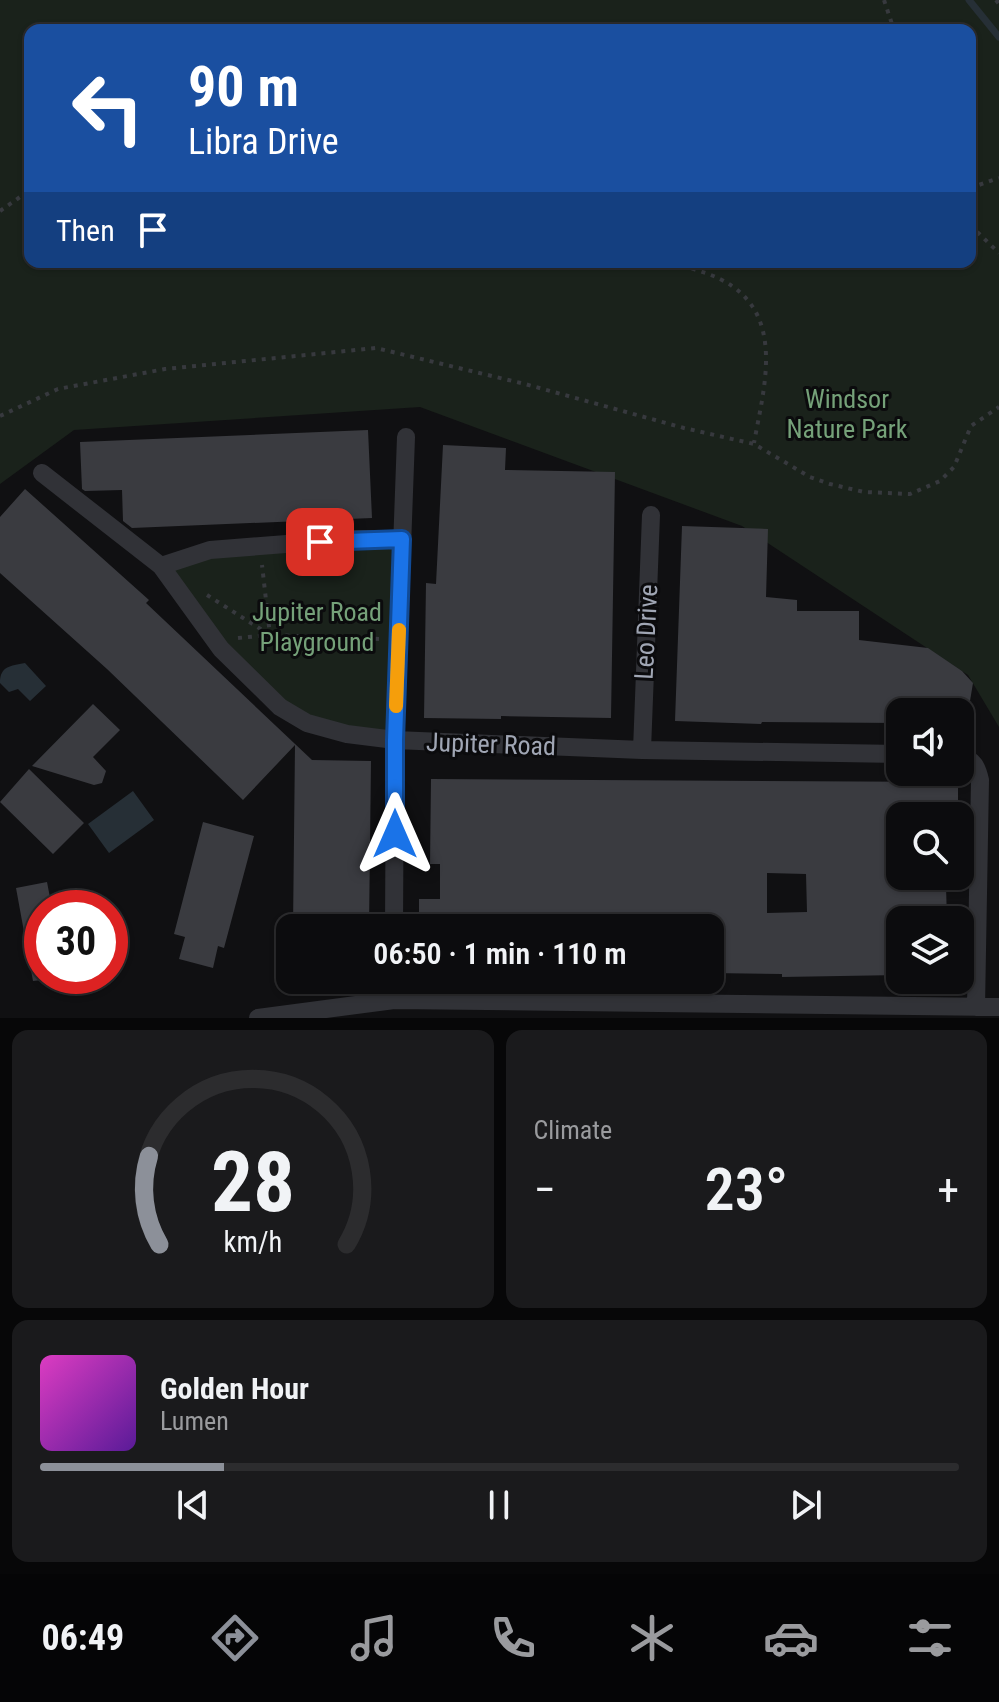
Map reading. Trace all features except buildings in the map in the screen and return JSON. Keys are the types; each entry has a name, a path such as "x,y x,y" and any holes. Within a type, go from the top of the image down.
{"street":[{"path":"394,914 395,740 406,437"},
{"name":"Jupiter Road","path":"42,473 161,566 221,649 280,707 307,723 347,734 395,740 642,750 886,754"},
{"name":"Leo Drive","path":"642,750 651,515"},
{"path":"161,566 210,550 350,539 402,539"},
{"path":"974,764 980,780 976,1007"},
{"path":"394,994 394,1000"},
{"path":"258,1018 394,1000 528,1011 999,1007"}],"path":[{"path":"884,0 892,24"},
{"path":"976,186 998,178"},
{"path":"0,211 24,194"},
{"path":"976,231 999,253"},
{"path":"689,268 722,280 744,297 760,320 768,348 754,444"},
{"path":"0,416 58,389 165,369 376,348 754,444 810,477 830,484 864,492 910,494 940,481 954,467 971,426 999,407"},
{"path":"260,547 270,635"},
{"path":"198,589 270,635"},
{"path":"221,649 237,638 270,635 377,639"}],"green space":[{"name":"Windsor Nature Park","path":"0,0 999,0 999,727 968,675 742,526 420,407 74,430 0,484"},
{"name":"Jupiter Road Playground","path":"402,539 395,740 280,707 161,566 260,547"}],"shaded area":[{"path":"25,663 46,686 30,701 18,689 9,692 0,683 4,670"},
{"path":"133,791 154,820 109,853 88,824"}],"waterway":[{"path":"969,0 999,37"}],"slow traffic":[{"path":"396,706 399,630"}],"route":[{"path":"320,542 402,539 395,834"}]}
